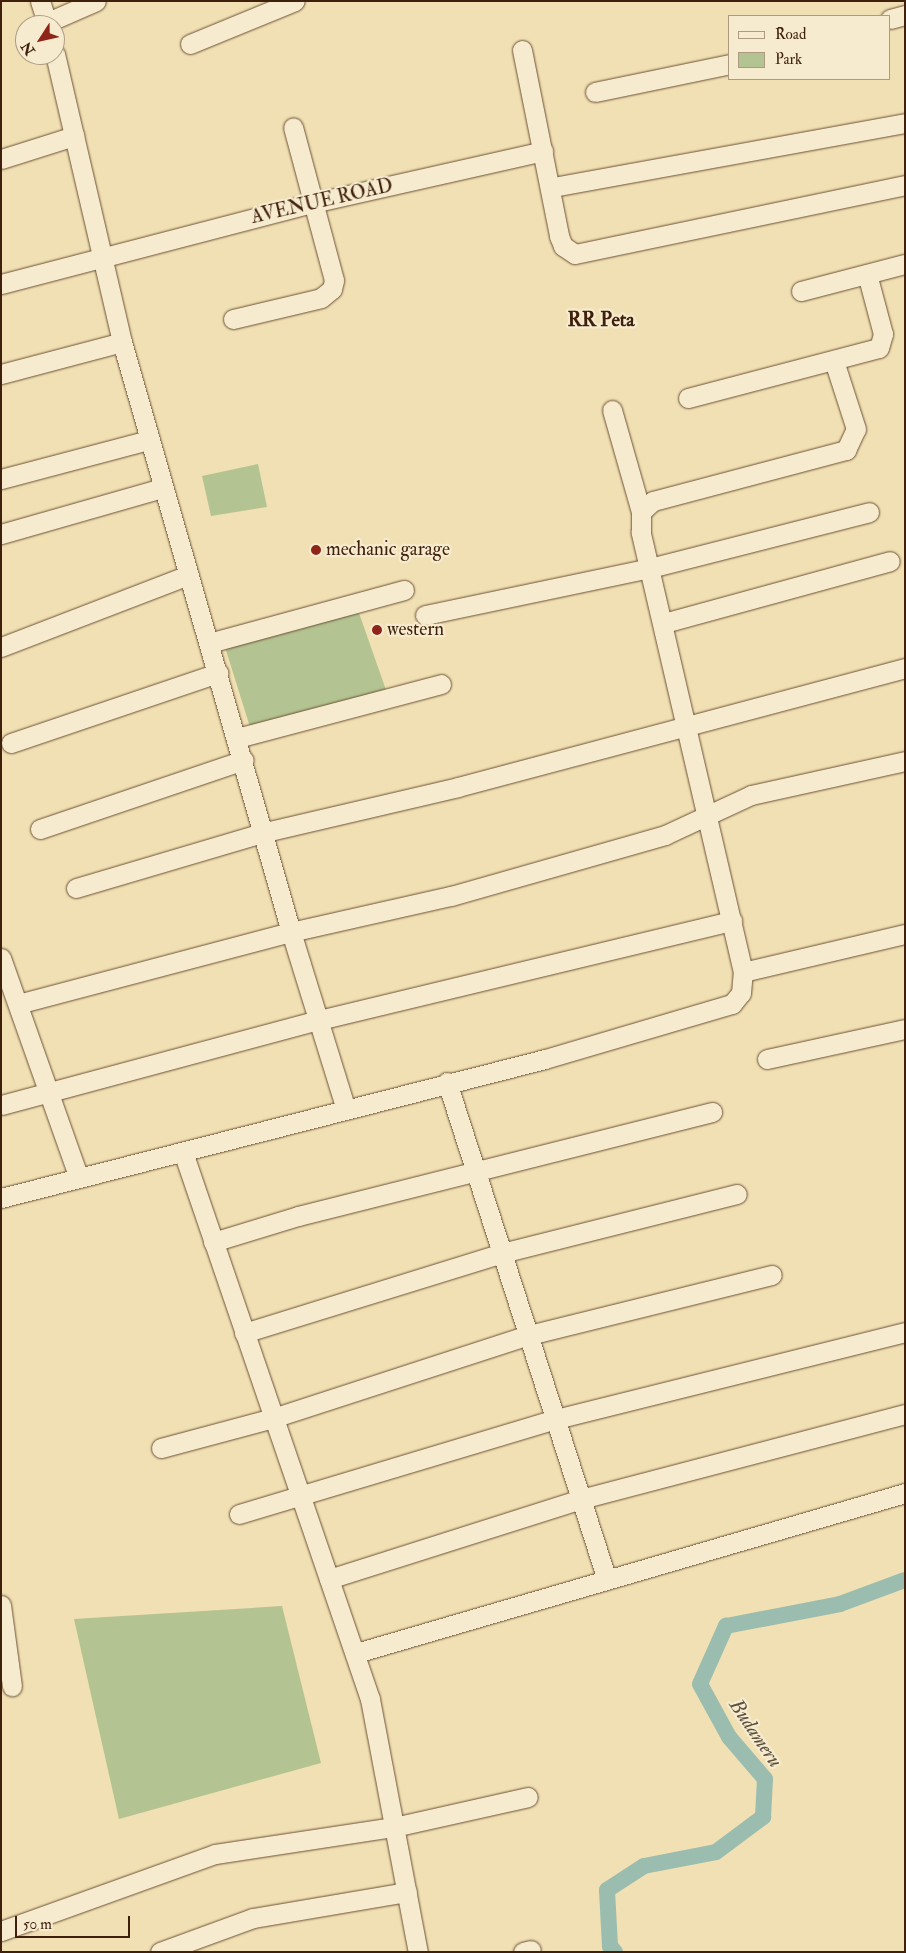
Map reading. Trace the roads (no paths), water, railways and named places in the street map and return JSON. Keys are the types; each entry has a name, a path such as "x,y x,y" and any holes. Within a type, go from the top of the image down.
{"street":[{"path":"40,1 45,15"},
{"path":"65,16 96,1"},
{"path":"190,44 295,1"},
{"path":"891,19 905,14"},
{"path":"522,50 543,151 553,187 559,236 563,246 575,254 905,185"},
{"path":"595,92 728,64"},
{"path":"58,65 122,342 163,488 265,832 291,932 346,1110"},
{"path":"553,187 905,123"},
{"path":"233,319 321,298 332,289 334,280 293,127"},
{"path":"1,159 74,136"},
{"name":"AVENUE ROAD","path":"1,284 102,256 313,203 543,151"},
{"path":"801,291 905,264"},
{"path":"688,398 873,351 883,342 867,274"},
{"path":"1,374 122,342"},
{"path":"641,512 654,501 846,450 856,429 834,361"},
{"path":"1,1198 346,1110 724,1008 741,993 743,972 732,920 685,725 664,623 650,568 641,512 612,410"},
{"path":"1,479 150,440"},
{"path":"1,534 163,488"},
{"path":"425,615 650,568 869,512"},
{"path":"664,623 890,561"},
{"path":"1,648 189,575"},
{"path":"209,643 404,590"},
{"path":"76,888 265,832 458,787 685,725 905,668"},
{"path":"11,743 218,673"},
{"path":"237,738 441,684"},
{"path":"40,829 244,760"},
{"path":"10,993 451,896 665,835 751,796 905,761"},
{"path":"1,1105 318,1020 732,920"},
{"path":"743,972 905,934"},
{"path":"1,958 10,993 79,1178"},
{"path":"767,1059 905,1029"},
{"path":"446,1082 607,1580"},
{"path":"213,1242 712,1112"},
{"path":"183,1152 300,1498 356,1653 377,1726 418,1952"},
{"path":"244,1333 502,1253 737,1194"},
{"path":"161,1448 273,1418 528,1335 772,1275"},
{"path":"239,1514 300,1498 556,1420 905,1332"},
{"path":"329,1579 581,1499 905,1414"},
{"path":"356,1653 905,1493"},
{"path":"1,1605 12,1686"},
{"path":"1,1931 200,1858 394,1827 528,1797"},
{"path":"160,1952 253,1918 406,1892"}],"waterway":[{"name":"Budameru","path":"615,1952 610,1946 607,1890 644,1866 716,1852 763,1817 765,1779 729,1737 700,1684 726,1626 840,1604 905,1580"}],"place":[{"name":"mechanic garage","path":"316,550"},
{"name":"western","path":"377,630"}],"district":[{"name":"RR Peta","path":"601,319"}]}
